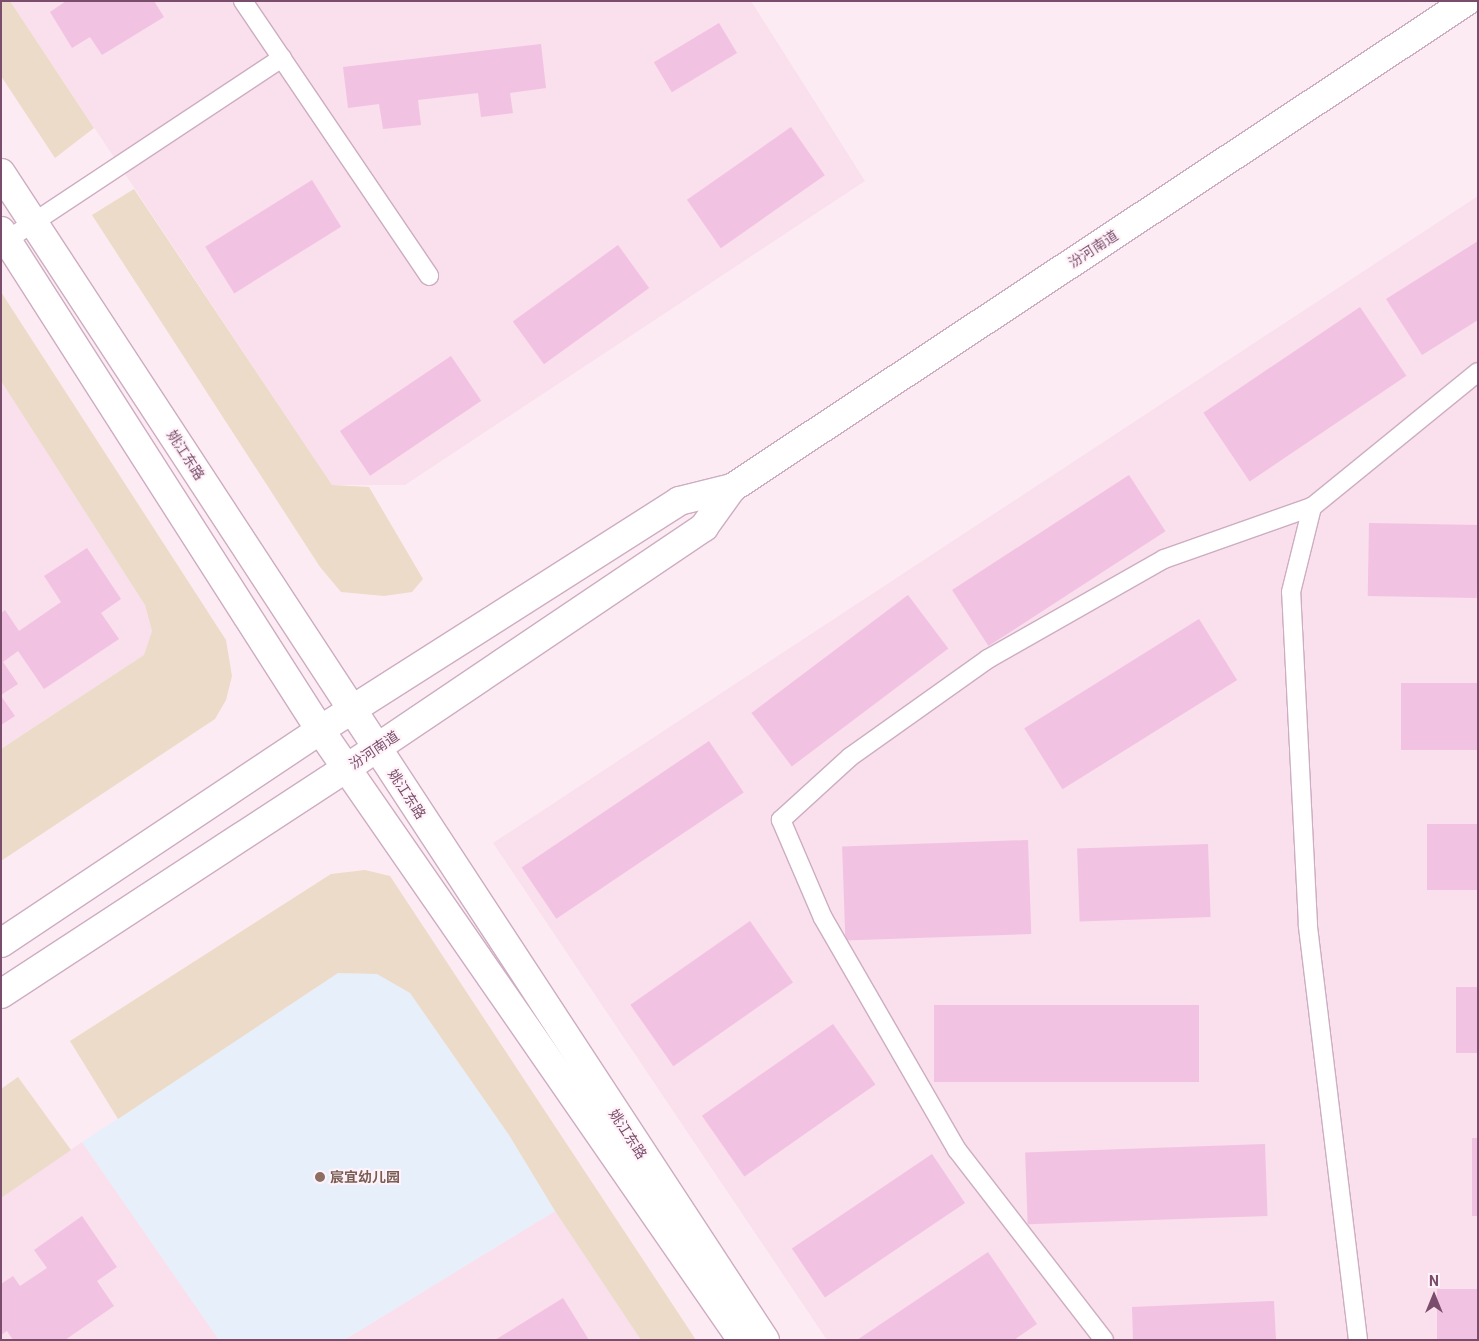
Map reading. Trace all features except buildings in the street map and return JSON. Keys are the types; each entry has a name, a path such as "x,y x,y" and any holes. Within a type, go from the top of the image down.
{"street":[{"name":"汾河南道","path":"1,943 320,730 680,501 732,488 1465,4"},
{"name":"姚江东路","path":"1,173 35,222 765,1340"},
{"name":"姚江东路","path":"4,236 320,730 742,1340"},
{"name":"汾河南道","path":"1,994 347,768 704,527 732,488"}],"lane":[{"path":"244,1 429,276"},
{"path":"4,236 35,222 282,58"},
{"path":"1104,1340 957,1150 823,918 781,820 850,757 988,659 1164,559 1312,507 1478,372"},
{"path":"1312,507 1291,592 1308,925 1358,1340"}],"shaded area":[{"path":"1,1 10,1 94,128 55,158 1,76"},
{"path":"10,1 751,1 865,181 405,485 332,485"},
{"path":"134,189 332,485 369,487 423,579 412,592 384,596 341,592 320,567 92,215"},
{"path":"1478,196 1478,1340 827,1340 493,843"},
{"path":"1,292 226,640 232,676 226,700 215,719 1,861 1,749 144,655 152,631 145,605 1,381"},
{"path":"1,381 145,605 152,631 144,655 1,749"},
{"path":"365,870 390,876 696,1340 641,1340 555,1211 509,1135 410,993 377,974 338,973 118,1119 70,1041 331,874"},
{"name":"宸宜幼儿园","path":"338,973 377,974 410,993 509,1135 555,1211 344,1340 219,1340 82,1142"},
{"path":"18,1077 71,1150 1,1198 1,1089"},
{"path":"82,1142 219,1340 1,1340 1,1198"},
{"path":"555,1211 641,1340 344,1340"}],"place":[{"name":"宸宜幼儿园","path":"320,1177"}]}
